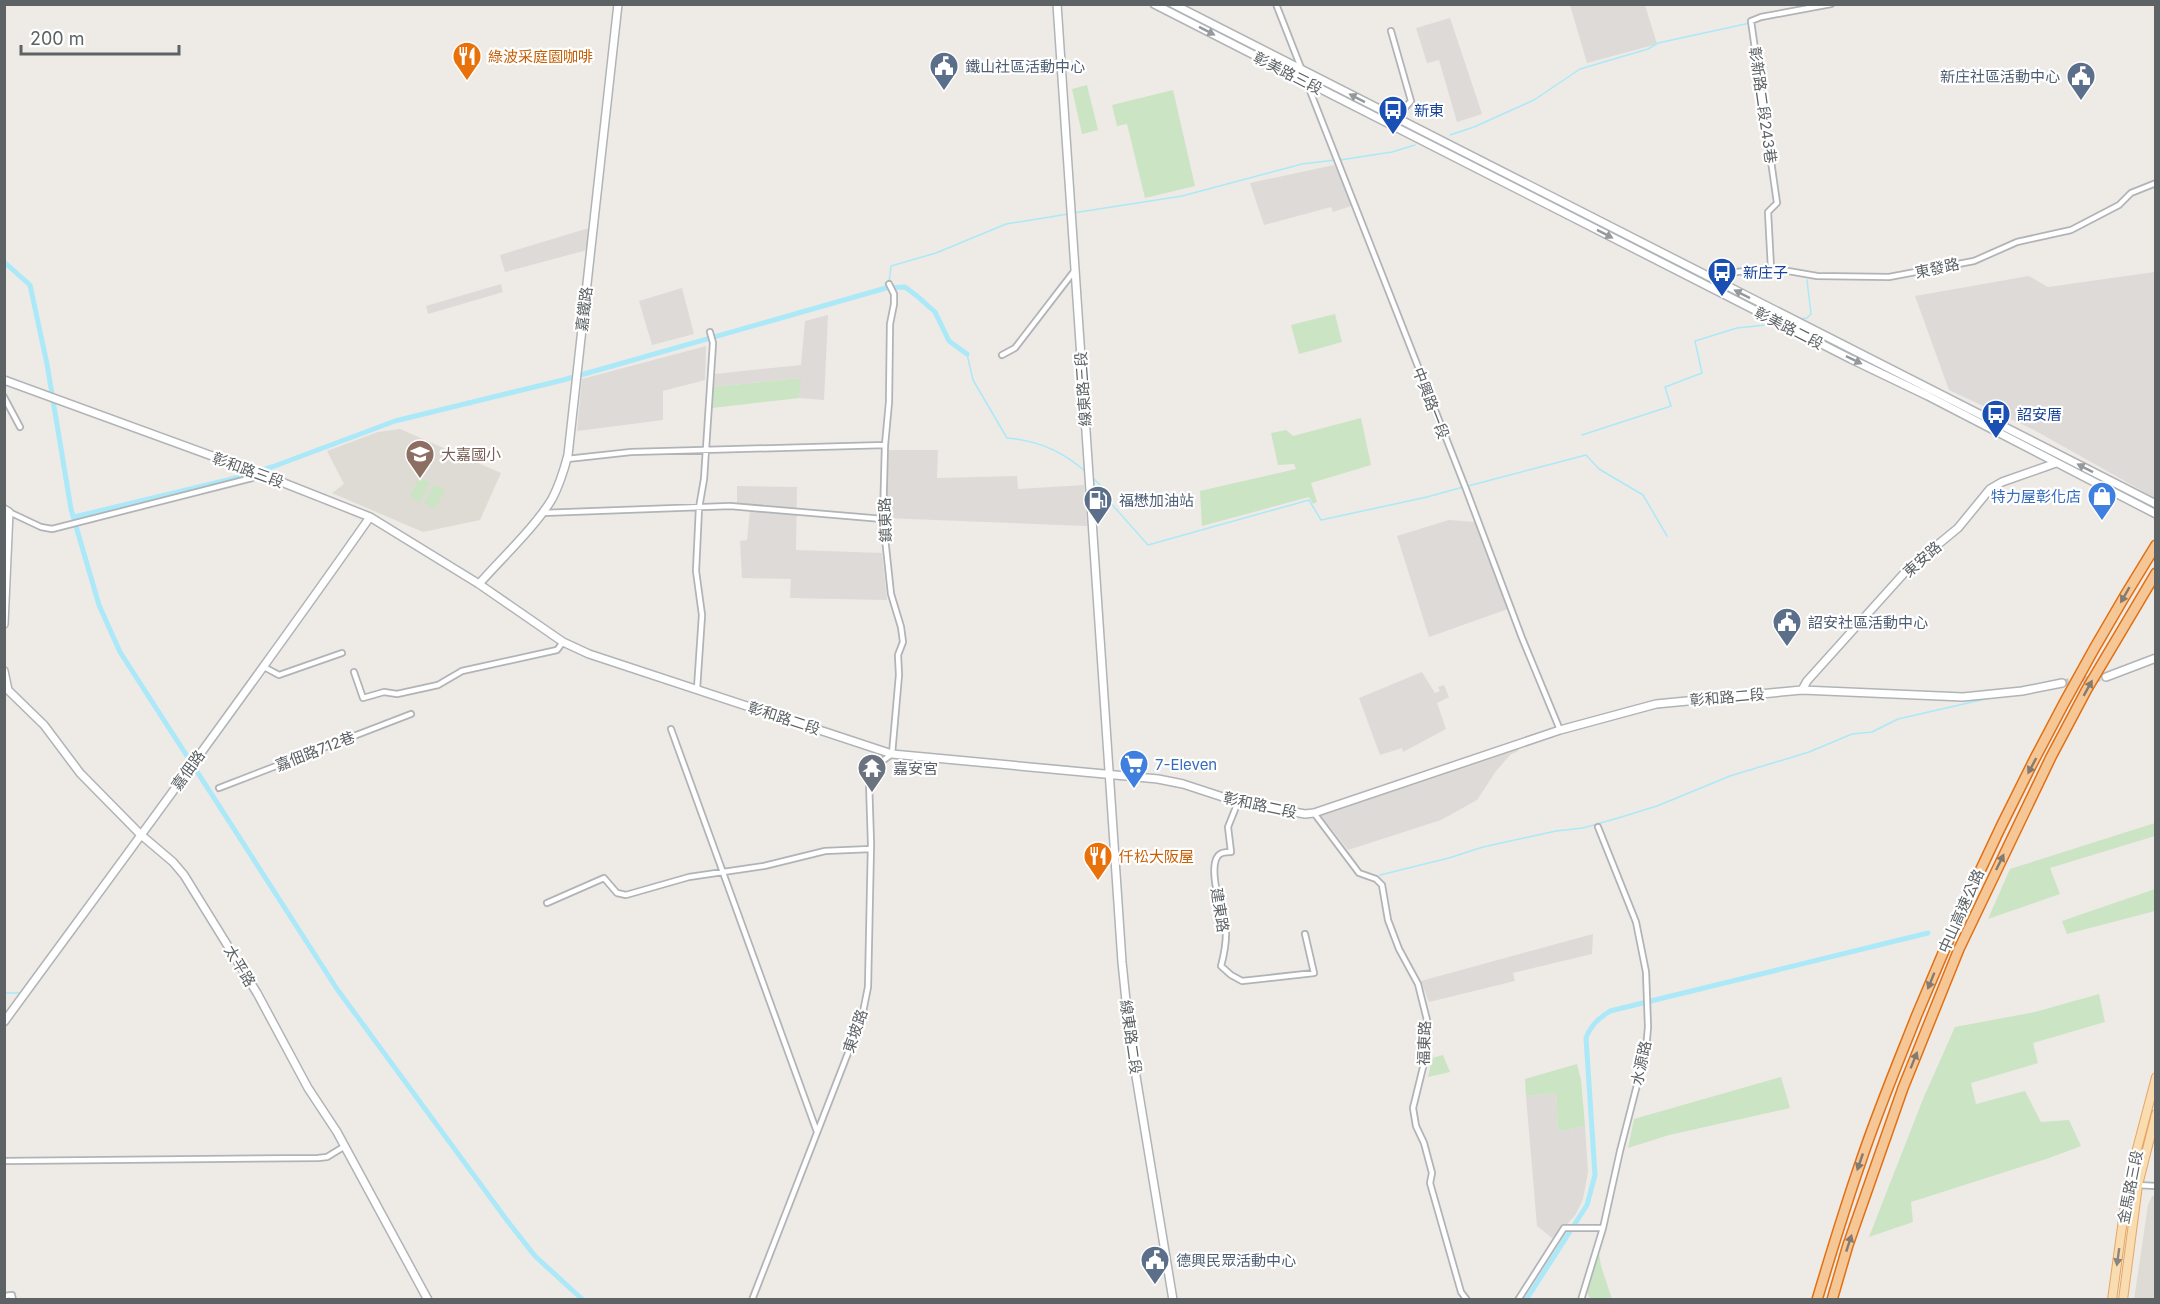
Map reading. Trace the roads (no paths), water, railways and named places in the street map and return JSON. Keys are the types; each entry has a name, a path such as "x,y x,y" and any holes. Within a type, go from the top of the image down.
{"highway":[{"name":"中山高速公路","path":"1817,1299 1861,1160 1944,948 1986,855 2094,647 2156,545"},
{"name":"中山高速公路","path":"1832,1299 1848,1245 1903,1088 1959,949 2056,747 2087,689 2156,573"}],"main road":[{"name":"嘉鐵路","path":"478,584 542,513 551,500 567,459 618,4"},
{"name":"線東路三段","path":"1057,4 1110,773"},
{"name":"彰美路三段","path":"1154,4 1425,137"},
{"name":"彰美路三段","path":"1173,4 1303,76 1396,118 1425,137"},
{"name":"彰美路二段","path":"1425,137 2156,504"},
{"name":"彰美路二段","path":"1569,210 1707,286 1928,396 2156,514"},
{"name":"彰和路三段","path":"5,380 256,472 370,517 478,584"},
{"path":"2056,463 2061,455"},
{"name":"東安路","path":"1802,690 1807,681 1907,570 1958,528 1990,489 2002,482 2056,463"},
{"path":"4,624 7,510"},
{"name":"嘉佃路","path":"4,1022 264,667 370,517"},
{"name":"彰和路二段","path":"478,584 563,642 598,657 892,754 1110,773 1182,784 1238,802 1290,812 1314,813 1560,730 1656,704 1802,690 1963,697 2022,691 2062,683"},
{"path":"2106,677 2156,658"},
{"name":"太平路","path":"4,671 8,690 44,724 80,773 184,875 256,993 308,1088 345,1146 428,1299"},
{"name":"線東路二段","path":"1110,773 1122,962 1130,1040 1173,1299"},
{"name":"金馬路三段","path":"2112,1299 2128,1183 2156,1077"},
{"name":"金馬路三段","path":"2123,1299 2138,1185 2156,1114"}],"street":[{"name":"中興路一段","path":"1276,4 1466,489 1522,639 1560,730"},
{"name":"彰新路二段243巷","path":"1771,268 1767,212 1777,203 1751,24 1761,17 1831,4"},
{"path":"1391,31 1411,101 1396,118"},
{"name":"東發路","path":"1711,279 1720,274 1771,268 1817,276 1888,277 1974,261 2017,242 2071,230 2119,205 2131,193 2156,183"},
{"path":"1002,356 1015,348 1075,270"},
{"path":"1707,286 1711,279"},
{"name":"鎮東路","path":"889,284 894,294 890,324 883,519 891,594 903,642 897,655 899,675 892,754"},
{"path":"697,689 702,615 696,571 713,343 710,334"},
{"path":"4,397 20,427"},
{"path":"2015,442 2019,435"},
{"path":"567,459 632,452 885,445"},
{"path":"7,510 40,527 52,529 252,478 256,472"},
{"path":"542,513 730,506 883,519"},
{"path":"354,672 363,698 384,692 397,694 438,685 462,671 557,650 563,642"},
{"path":"264,667 279,675 342,653"},
{"name":"嘉佃路712巷","path":"219,788 411,714"},
{"path":"671,729 817,1132"},
{"name":"東坡路","path":"752,1299 862,1017 868,987 871,849 869,781 877,765 892,754"},
{"name":"建東路","path":"1238,802 1228,827 1231,852 1217,856 1214,868 1220,912 1226,932 1221,966 1242,981 1314,973 1305,934"},
{"name":"福東路","path":"1314,813 1359,873 1376,879 1382,885 1388,920 1399,950 1418,984 1427,1020 1427,1036 1425,1062 1413,1108 1416,1126 1424,1143 1432,1173 1430,1183 1461,1292 1467,1299"},
{"name":"水源路","path":"1581,1299 1603,1228 1646,1050 1648,1000 1646,972 1636,922 1598,827"},
{"path":"547,903 604,878 617,893 626,895 689,877 764,866 825,851 871,849"},
{"path":"4,1161 318,1158 327,1157 345,1146"},
{"path":"2128,1183 2156,1186"},
{"path":"1518,1299 1564,1228 1603,1228"},
{"path":"4,1296 12,1295 13,1299"}],"waterway":[{"path":"1831,6 1839,4"},
{"path":"1757,21 1820,8"},
{"path":"1450,135 1474,127 1534,100 1580,69 1648,49 1658,43 1750,23"},
{"path":"1340,160 1392,152 1415,145"},
{"path":"1073,213 1182,196 1302,164 1335,160"},
{"path":"889,283 891,266 936,253 1006,224 1068,214"},
{"path":"4,262 30,285 47,364 71,509 99,605 120,652 337,989 535,1256 583,1300"},
{"path":"1800,319 1807,318 1811,314 1807,280"},
{"path":"74,517 240,477 395,421 563,380 886,288 905,287 917,296 935,312 949,341 967,354"},
{"path":"1582,435 1671,406 1665,387 1702,373 1695,341 1737,328 1775,324"},
{"path":"967,354 973,380 1007,438 1029,441 1050,448 1086,472"},
{"path":"1468,486 1586,455 1599,469 1643,495 1667,536"},
{"path":"1092,477 1103,488 1108,500 1148,545 1309,500 1321,520 1463,487"},
{"path":"1380,875 1483,847 1556,831 1583,828 1618,818 1657,806 1730,776 1809,752 1852,734 1872,732 1898,719 1990,698"},
{"path":"1526,1300 1587,1205 1595,1175 1586,1038 1598,1020 1610,1011 1928,933"},
{"path":"4,993 19,993"}],"tunnel":[{"path":"2062,683 2106,677"}],"place":[{"name":"綠波采庭園咖啡","path":"467,82"},
{"name":"鐵山社區活動中心","path":"944,92"},
{"name":"新庄社區活動中心","path":"2081,102"},
{"name":"新東","path":"1393,136"},
{"name":"新庄子","path":"1722,298"},
{"name":"詔安厝","path":"1996,440"},
{"name":"大嘉國小","path":"420,480"},
{"name":"特力屋彰化店","path":"2102,522"},
{"name":"福懋加油站","path":"1098,526"},
{"name":"詔安社區活動中心","path":"1787,648"},
{"name":"7-Eleven","path":"1134,790"},
{"name":"嘉安宮","path":"872,794"},
{"name":"仟松大阪屋","path":"1098,882"},
{"name":"德興民眾活動中心","path":"1155,1286"}]}
